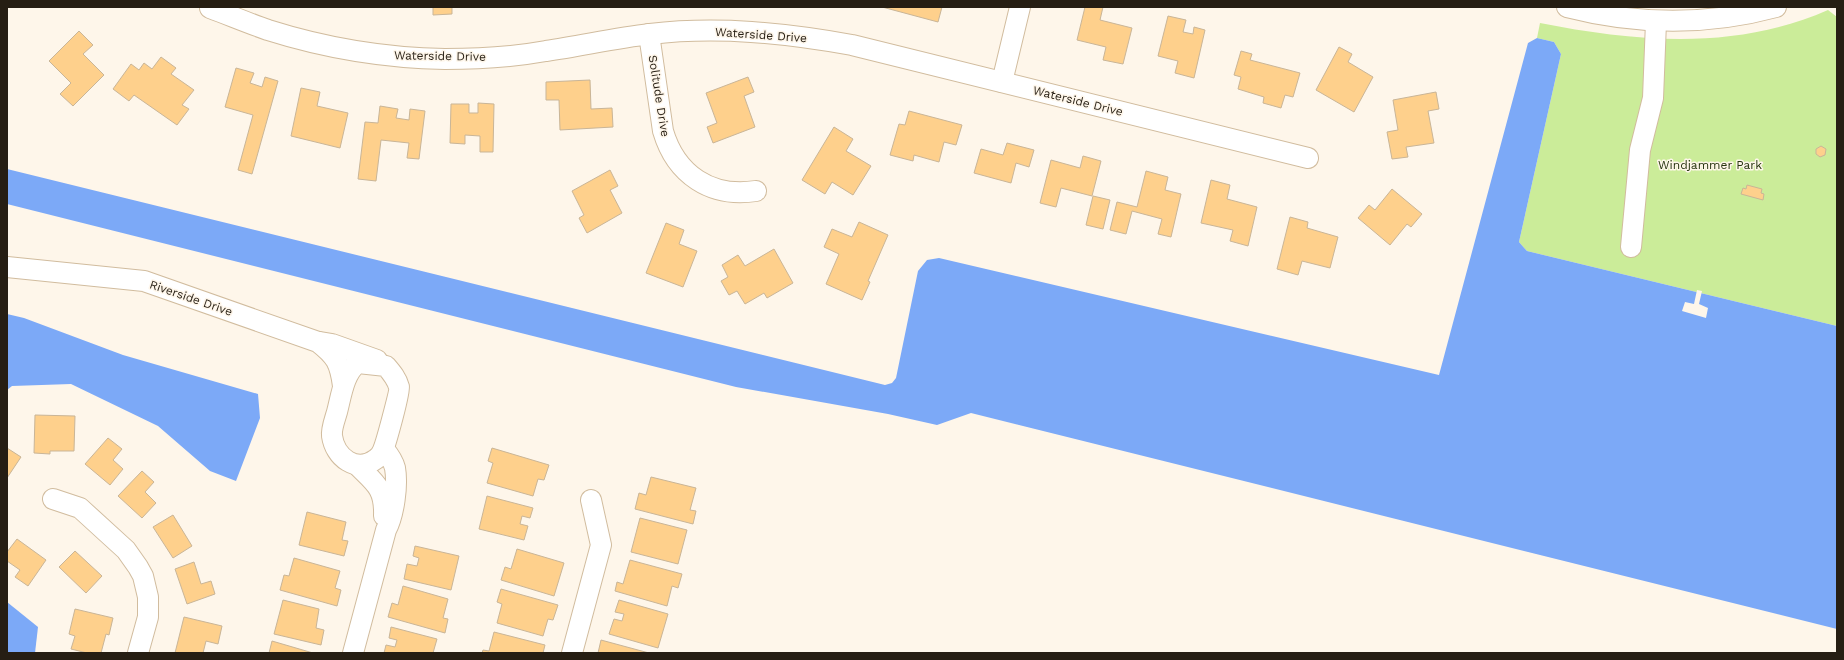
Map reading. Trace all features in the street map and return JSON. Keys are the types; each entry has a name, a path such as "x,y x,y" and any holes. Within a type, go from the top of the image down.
{"street":[{"path":"1002,82 1020,7"},
{"path":"1567,7 1614,17 1656,22 1721,19 1776,7"},
{"name":"Waterside Drive","path":"210,8 268,30 311,42 355,51 444,59 489,58 545,51 603,40 650,34 712,31 759,32 806,37 852,45 1308,158"},
{"path":"1631,247 1640,150 1653,98 1656,22"},
{"name":"Solitude Drive","path":"650,34 663,131 675,159 681,167 697,180 715,189 735,193 756,191"},
{"name":"Riverside Drive","path":"7,267 144,281 318,342 335,357 341,368 343,386"},
{"path":"318,342 332,344 375,359 386,366 394,376 399,388 384,449 377,459 368,464 357,464 342,458 334,448 331,434 343,386 353,366 358,363 386,366"},
{"path":"353,653 386,530 392,513 395,469 390,456 384,449"},
{"path":"357,464 380,488 384,500 386,530"},
{"path":"54,499 80,508 126,550 138,567 146,586 148,617 138,653"},
{"path":"572,653 601,545 591,500"}],"green space":[{"name":"Windjammer Park","path":"1828,10 1837,17 1837,326 1527,251 1519,242 1561,54 1554,42 1537,38 1540,23 1613,35 1686,39 1722,37 1757,32 1793,23"}],"water":[{"path":"1537,38 1554,42 1561,54 1519,242 1527,251 1837,326 1837,629 971,413 937,425 888,414 736,387 7,204 7,169 885,385 892,383 896,378 918,271 927,260 939,258 1439,375 1528,43"},
{"path":"7,314 24,318 123,355 258,394 260,418 236,481 210,471 158,426 71,384 12,386 7,390"},
{"path":"7,602 38,627 35,653 7,653"}],"pier":[{"path":"1697,290 1702,291 1699,304 1708,308 1706,318 1682,311 1685,302 1694,304"}],"building":[{"path":"433,7 452,7 452,14 433,15"},
{"path":"882,7 942,7 938,22"},
{"path":"1085,7 1103,7 1100,20 1132,28 1123,64 1103,60 1106,47 1077,40"},
{"path":"1168,16 1186,20 1183,32 1193,34 1194,27 1205,30 1194,78 1175,73 1178,61 1158,56"},
{"path":"79,31 93,45 83,54 104,75 73,106 60,94 71,83 49,61"},
{"path":"1339,47 1352,54 1348,62 1373,77 1354,112 1316,90"},
{"path":"1241,51 1252,54 1250,60 1300,73 1293,97 1285,95 1281,108 1263,103 1264,97 1238,89 1241,77 1234,75"},
{"path":"161,57 176,68 171,74 194,90 182,105 189,109 177,125 134,95 129,101 113,89 131,64 139,70 144,63 152,69"},
{"path":"236,68 254,73 250,83 262,87 265,77 278,81 252,174 238,170 253,115 225,107"},
{"path":"748,77 754,92 744,96 755,127 713,143 707,127 717,123 706,93"},
{"path":"590,80 591,109 612,108 613,127 560,130 559,100 546,100 546,82"},
{"path":"301,88 320,92 317,106 348,113 340,148 291,136"},
{"path":"1436,92 1439,109 1428,111 1434,143 1406,147 1408,157 1392,159 1387,132 1398,130 1393,100"},
{"path":"478,103 494,104 493,152 480,152 480,136 465,135 465,144 450,143 451,104 469,104 469,113 478,113"},
{"path":"380,106 398,109 396,118 409,120 410,109 425,111 419,159 407,158 409,143 381,140 376,181 358,179 365,122 378,123"},
{"path":"909,111 962,125 956,145 944,142 939,162 914,155 913,161 890,155 899,124 905,125"},
{"path":"834,127 853,139 846,151 871,166 853,195 832,182 825,194 802,180"},
{"path":"1007,143 1034,150 1029,167 1016,163 1011,183 974,173 981,149 1003,155"},
{"path":"1821,146 1826,149 1825,155 1820,157 1816,154 1816,149"},
{"path":"1083,156 1101,161 1092,196 1061,188 1056,207 1040,203 1051,160 1080,168"},
{"path":"610,170 618,186 610,190 622,213 587,233 579,218 584,215 572,191"},
{"path":"1146,171 1168,177 1165,190 1181,194 1171,237 1158,234 1162,219 1132,211 1126,234 1110,230 1117,202 1137,207"},
{"path":"1211,180 1230,185 1227,199 1257,207 1248,246 1230,241 1233,230 1201,223"},
{"path":"1747,185 1762,189 1761,193 1764,194 1763,200 1741,194 1743,188 1746,189"},
{"path":"1392,189 1422,214 1411,227 1407,224 1390,245 1358,218 1369,205 1375,210"},
{"path":"1093,196 1110,200 1103,229 1086,225"},
{"path":"1290,217 1308,222 1307,228 1338,237 1330,268 1302,261 1298,275 1277,269"},
{"path":"859,222 888,235 868,281 870,282 862,300 826,284 839,254 824,247 832,229 852,237"},
{"path":"666,223 684,230 679,244 697,251 683,287 646,273"},
{"path":"774,249 793,283 767,298 764,293 745,304 737,291 729,295 721,281 728,277 722,265 738,255 745,266"},
{"path":"35,415 75,416 74,451 50,451 50,454 34,453"},
{"path":"108,438 122,449 113,460 123,469 110,485 85,464"},
{"path":"7,448 21,457 7,478"},
{"path":"492,448 549,465 544,480 538,479 533,496 487,483 493,463 488,461"},
{"path":"142,471 154,482 145,492 156,503 142,518 118,496"},
{"path":"651,477 696,488 690,510 696,511 693,524 635,509 639,493 646,495"},
{"path":"487,496 533,508 530,518 522,516 520,524 528,526 524,540 479,529"},
{"path":"307,512 346,522 342,540 348,541 344,556 299,545"},
{"path":"173,515 192,546 173,558 153,527"},
{"path":"640,518 687,530 678,564 631,552"},
{"path":"17,539 46,560 28,586 15,577 20,570 7,561 7,552"},
{"path":"415,546 459,556 451,590 404,579 407,564 417,566 419,558 413,556"},
{"path":"517,549 564,563 554,596 501,580 505,567 511,569"},
{"path":"75,551 102,576 86,593 59,567"},
{"path":"294,558 340,571 335,588 341,590 337,606 280,590 284,575 289,576"},
{"path":"630,560 682,574 678,588 672,586 667,606 615,591 617,582 623,584"},
{"path":"194,562 201,584 211,581 215,594 187,604 175,569"},
{"path":"403,586 448,599 443,618 448,619 445,633 388,617 392,603 398,605"},
{"path":"501,589 558,605 553,620 548,619 543,636 497,623 502,604 497,602"},
{"path":"283,600 319,609 316,628 324,630 321,645 274,634"},
{"path":"619,600 668,614 658,648 609,634 614,619 622,621 624,614 615,612"},
{"path":"75,609 113,618 109,635 106,634 101,653 87,653 71,649 75,636 69,634"},
{"path":"184,617 222,626 218,644 206,641 203,653 175,653"},
{"path":"391,627 437,639 433,653 384,653 386,645 395,647 397,640 389,638"},
{"path":"494,632 545,645 543,653 482,653 483,650 489,651"},
{"path":"601,640 649,653 598,653"},
{"path":"272,641 313,653 269,653"}]}
